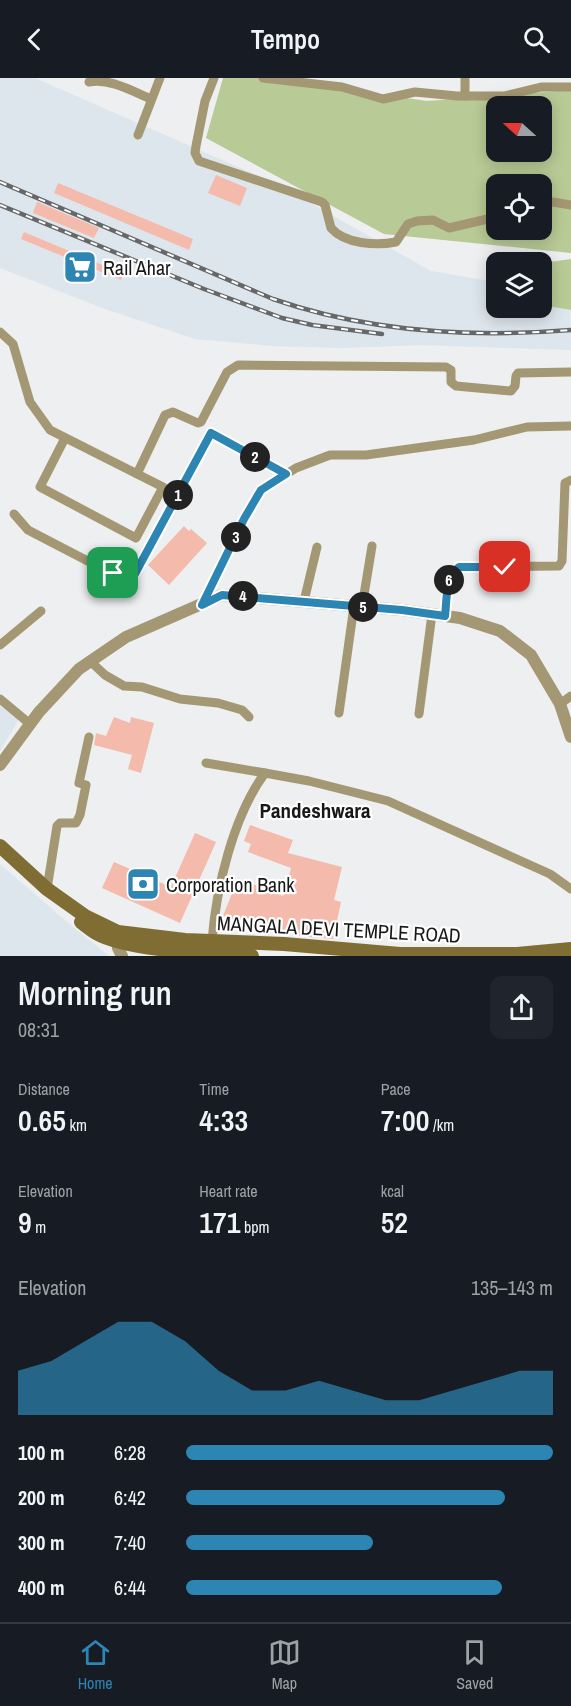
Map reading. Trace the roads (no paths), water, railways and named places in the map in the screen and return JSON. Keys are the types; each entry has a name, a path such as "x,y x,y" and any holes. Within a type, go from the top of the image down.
{"main road":[{"path":"0,846 47,889 113,933"},
{"path":"0,857 49,899 96,934 113,933"},
{"name":"MANGALA DEVI TEMPLE ROAD","path":"113,933 400,954 528,955 571,949"},
{"name":"MANGALA DEVI TEMPLE ROAD","path":"113,933 175,953 252,956"}],"street":[{"path":"89,82 100,78 108,80 152,99"},
{"path":"138,135 160,78"},
{"path":"214,78 205,101 196,146 195,153 199,161 322,201 326,205 328,222 334,232 352,241 386,244 396,242 408,224 417,221 433,220 449,228 486,219"},
{"path":"262,78 342,87 383,99 415,92 504,96 541,87 571,87"},
{"path":"465,78 465,96"},
{"path":"552,202 571,205"},
{"path":"0,332 13,344 30,402 50,430 164,487 136,538 40,488 65,438"},
{"path":"137,474 165,415 173,412 198,423 201,422 227,372 238,365 446,367 451,370 451,382 456,386 511,390 515,386 518,373 571,372"},
{"path":"202,605 244,519 261,490 286,474 330,455 366,455 474,440 527,427 571,426"},
{"path":"14,514 28,530 130,583 211,433 286,474"},
{"path":"418,714 439,615 453,571 459,567 559,567 567,553 565,483 571,480"},
{"path":"339,713 358,606 372,546"},
{"path":"304,601 317,547"},
{"path":"0,765 30,724 90,661 126,637 222,595 439,615 460,618 500,631 531,655 560,705 571,737"},
{"path":"0,645 41,611"},
{"path":"90,661 105,675 124,686 142,687 180,699 218,703 242,710 249,717"},
{"path":"560,705 571,696"},
{"path":"0,699 30,724"},
{"path":"47,889 51,877 57,826 60,823 76,824 80,815 87,785 79,783 89,737"},
{"path":"206,763 309,781 388,801 550,874 571,889"},
{"path":"212,941 218,889 243,814 265,773"},
{"path":"113,933 122,956"}],"railway":[{"path":"0,182 273,299 309,310 346,319 420,330 496,333 571,330"},
{"path":"0,205 204,289 282,318 312,325 382,334"}],"place":[{"name":"Rail Ahar","path":"80,267"},
{"name":"Corporation Bank","path":"143,884"}],"district":[{"name":"Pandeshwara","path":"315,810"}]}
